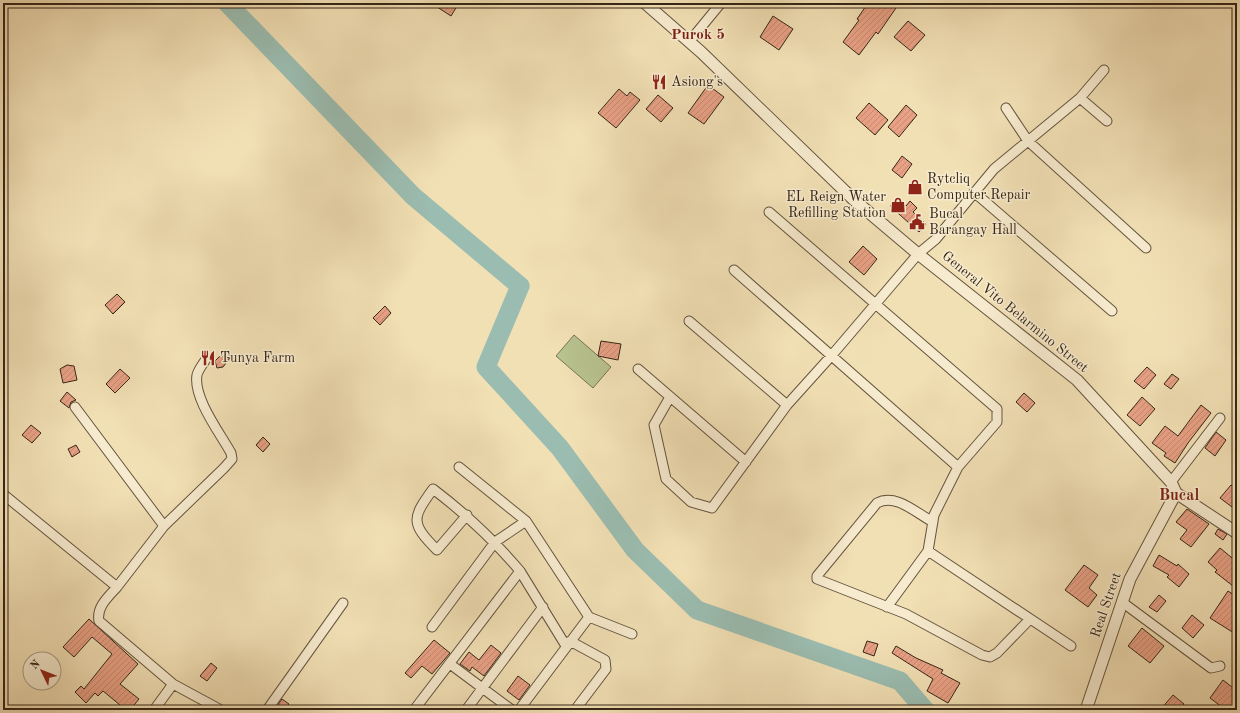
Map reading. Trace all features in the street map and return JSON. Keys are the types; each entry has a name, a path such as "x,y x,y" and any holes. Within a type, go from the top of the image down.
{"street":[{"name":"General Vito Belarmino Street","path":"645,3 701,52 853,200 918,254 1077,380 1171,482 1176,494"},
{"path":"689,42 720,3"},
{"path":"670,397 654,425 666,479 691,502 712,508 787,405 832,355 918,254 936,239 994,169 1080,98 1104,70"},
{"path":"1080,98 1107,121"},
{"path":"1006,108 1028,141 1146,248"},
{"path":"974,192 1112,311"},
{"path":"769,212 997,409 997,422 958,467 934,515 928,551 887,608"},
{"path":"734,270 958,467"},
{"path":"689,321 787,405"},
{"path":"206,359 197,373 196,386 201,400 231,453 232,459 164,526 101,607 98,616 99,621 173,684 221,710"},
{"path":"638,369 746,462"},
{"path":"75,407 164,526"},
{"path":"1171,482 1220,418"},
{"path":"459,467 526,521 589,618 632,634"},
{"path":"467,515 437,550 424,536 416,524 417,511 433,489 467,515 495,542 520,571 568,644 605,660 606,669 575,710"},
{"path":"3,494 117,586"},
{"path":"1176,494 1237,533"},
{"name":"Real Street","path":"1086,710 1130,579 1176,494"},
{"path":"933,522 894,499 884,499 877,503 817,576 817,579 887,608 906,614 982,655 990,657 997,653 1030,619"},
{"path":"432,627 495,542 526,521"},
{"path":"928,551 1071,646"},
{"path":"414,710 520,571"},
{"path":"1122,602 1211,668 1220,666"},
{"path":"267,710 343,603"},
{"path":"466,710 543,607"},
{"path":"519,710 589,618"},
{"path":"450,664 512,710"},
{"path":"154,710 173,684"}],"green space":[{"path":"574,335 611,367 593,388 556,356"}],"building":[{"path":"431,3 459,3 451,16"},
{"path":"868,3 896,3 893,6 896,8 878,34 876,32 859,55 843,42 859,20 857,19"},
{"path":"773,16 793,29 779,50 760,37"},
{"path":"908,21 925,35 911,51 894,37"},
{"path":"708,85 724,97 704,124 688,113"},
{"path":"619,89 627,96 630,92 640,100 616,128 598,113"},
{"path":"658,95 673,108 661,122 646,109"},
{"path":"869,103 888,120 875,135 856,118"},
{"path":"906,105 917,115 899,137 888,127"},
{"path":"902,156 912,164 902,178 892,170"},
{"path":"897,198 906,206 910,201 917,208 913,212 926,224 919,232 890,206"},
{"path":"863,246 877,259 864,275 849,262"},
{"path":"117,294 125,302 113,314 105,305"},
{"path":"385,306 391,313 380,325 373,318"},
{"path":"601,341 621,344 618,360 598,356"},
{"path":"220,356 230,358 223,367 217,368 215,361"},
{"path":"67,365 74,366 77,380 63,383 60,369"},
{"path":"1147,367 1156,375 1144,389 1134,381"},
{"path":"120,369 130,378 115,393 106,384"},
{"path":"1172,374 1179,379 1171,389 1164,384"},
{"path":"67,392 76,400 71,402 69,408 60,401"},
{"path":"1024,393 1035,403 1027,412 1016,402"},
{"path":"1142,397 1155,409 1140,426 1127,415"},
{"path":"1201,405 1211,413 1175,463 1164,456 1166,453 1152,443 1165,426 1178,436"},
{"path":"31,425 41,433 32,443 22,435"},
{"path":"1216,432 1226,440 1215,456 1205,448"},
{"path":"263,437 270,444 263,452 256,445"},
{"path":"76,445 80,452 72,457 68,449"},
{"path":"1231,485 1237,489 1237,501 1232,507 1220,498"},
{"path":"1187,509 1209,524 1191,547 1180,539 1187,530 1176,522"},
{"path":"1218,529 1227,534 1223,540 1215,534"},
{"path":"1220,548 1237,562 1237,581 1233,586 1215,572 1217,570 1208,562"},
{"path":"1159,555 1177,566 1178,564 1189,574 1179,587 1167,577 1169,575 1153,566"},
{"path":"1084,565 1098,575 1089,588 1097,595 1088,607 1065,590"},
{"path":"1228,591 1237,597 1237,629 1234,633 1210,618"},
{"path":"1159,595 1166,601 1157,612 1149,607"},
{"path":"1192,615 1204,625 1193,638 1182,628"},
{"path":"89,619 138,664 120,684 139,699 130,710 126,710 103,691 98,696 95,693 86,703 75,692 81,686 84,689 112,654 92,637 74,657 63,647"},
{"path":"1142,628 1164,646 1150,663 1128,646"},
{"path":"434,640 450,653 432,674 422,666 411,678 405,673"},
{"path":"867,641 878,644 874,656 863,652"},
{"path":"491,645 501,653 484,676 472,667 470,671 460,664 469,652 479,660"},
{"path":"896,646 916,658 943,670 941,673 960,683 948,703 927,691 933,679 892,653"},
{"path":"211,663 217,668 207,681 200,676"},
{"path":"518,676 530,685 519,700 507,691"},
{"path":"1223,680 1237,691 1237,702 1232,710 1226,710 1210,698"},
{"path":"1173,695 1184,704 1180,710 1160,710"},
{"path":"282,699 289,704 284,710 274,710"}],"waterway":[{"path":"227,3 413,196 520,286 486,367 560,448 635,550 697,610 900,681 925,710"}],"place":[{"name":"Asiong's","path":"659,82"},
{"name":"Rytcliq Computer Repair","path":"915,187"},
{"name":"EL Reign Water Refilling Station","path":"898,205"},
{"name":"Bucal Barangay Hall","path":"917,222"},
{"name":"Tunya Farm","path":"208,358"}],"district":[{"name":"Purok 5","path":"698,35"},
{"name":"Bucal","path":"1179,496"}]}
